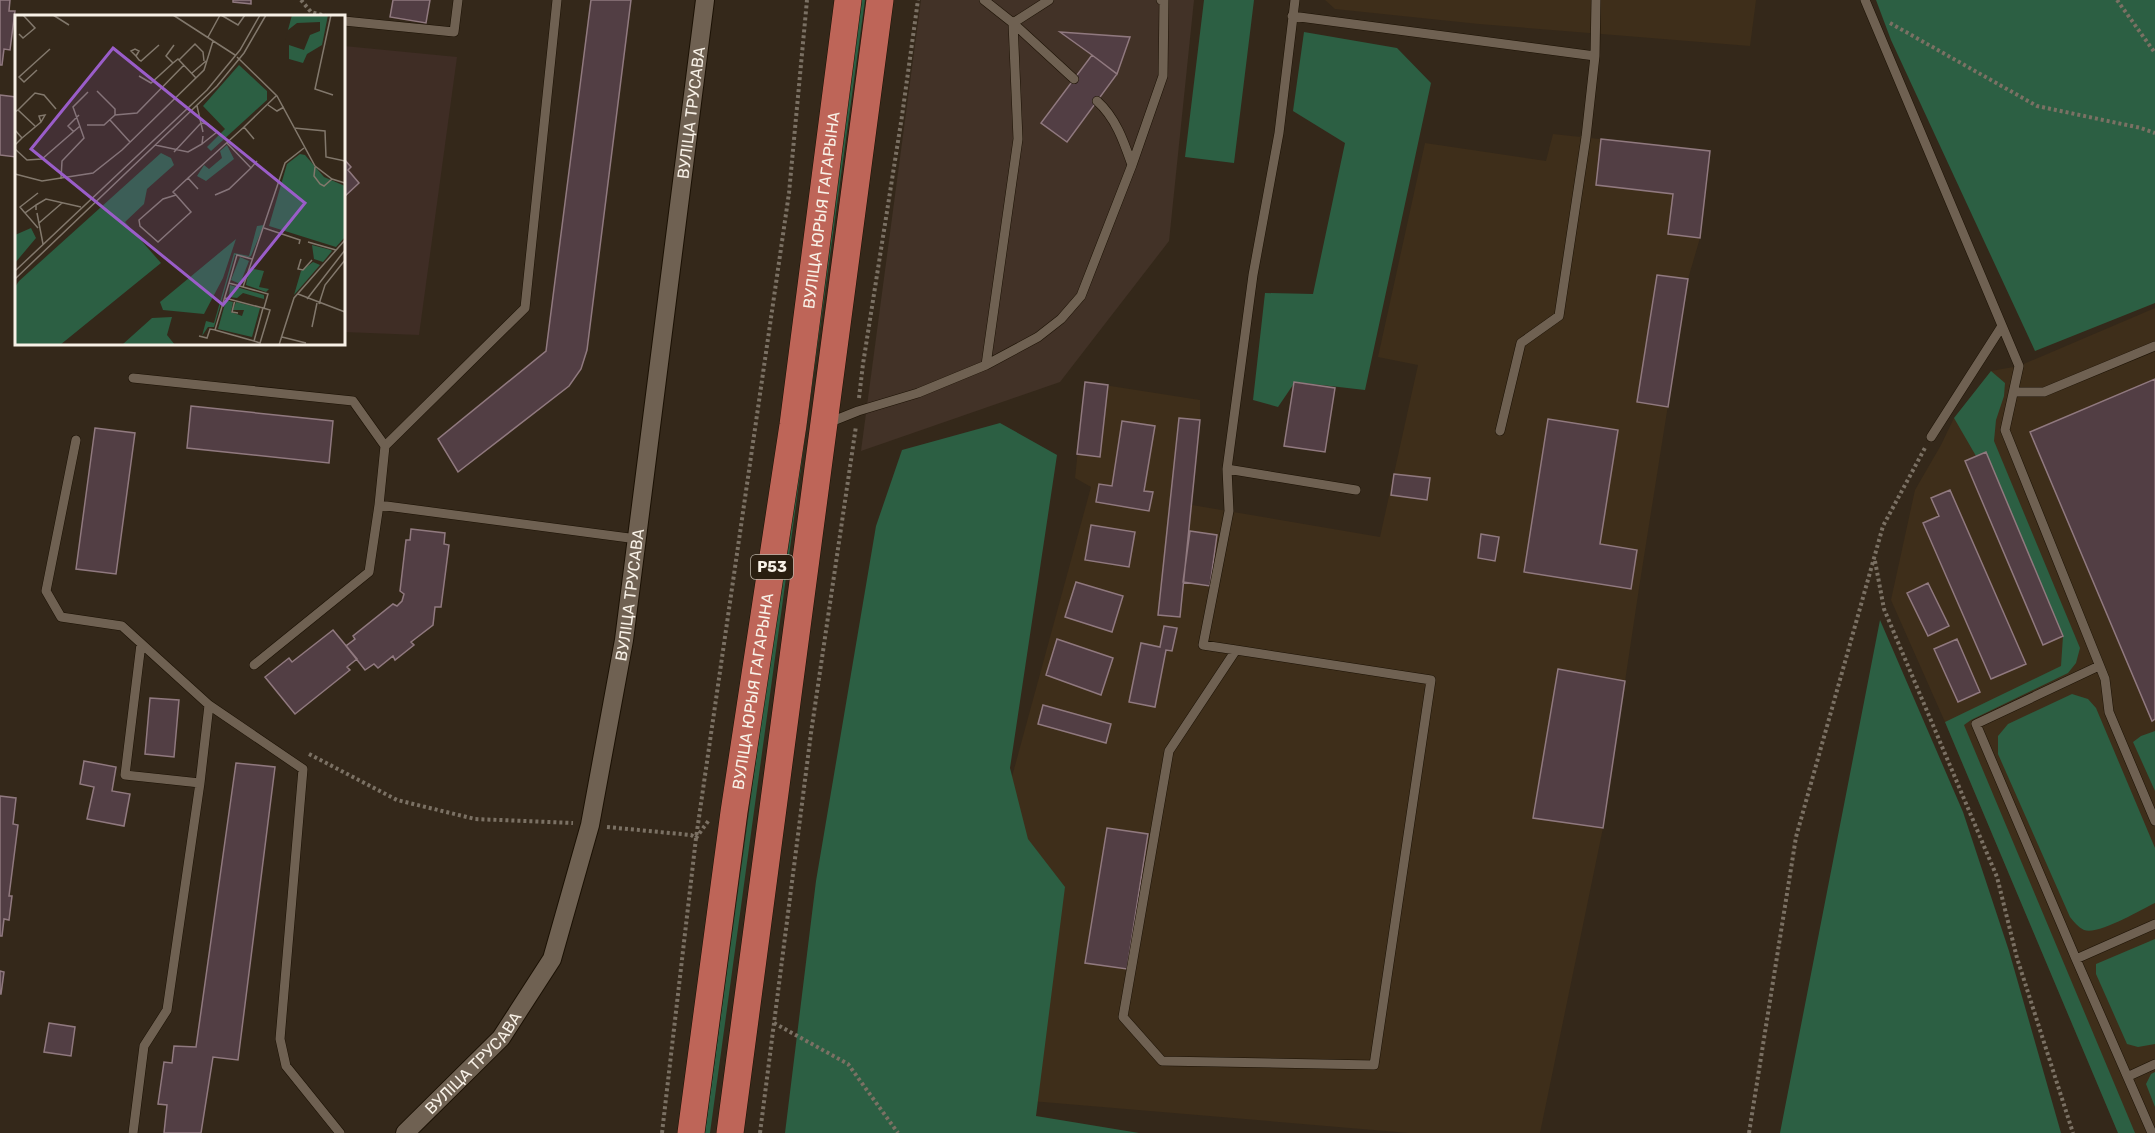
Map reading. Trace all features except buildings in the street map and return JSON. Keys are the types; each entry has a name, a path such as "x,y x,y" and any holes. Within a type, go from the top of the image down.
{"main road":[{"name":"ВУЛІЦА ЮРЫЯ ГАГАРЫНА","path":"691,1133 734,812 793,425 849,0"},
{"name":"ВУЛІЦА ЮРЫЯ ГАГАРЫНА","path":"730,1133 880,0"}],"street":[{"name":"ВУЛІЦА ТРУСАВА","path":"405,1133 501,1038 552,959 590,825 624,640 705,0"}],"lane":[{"path":"345,21 454,32 458,0"},
{"path":"254,665 369,572 385,446 525,308 557,0"},
{"path":"984,0 1013,23 1074,79"},
{"path":"1013,23 1049,0"},
{"path":"823,425 858,411 918,393 986,365 1038,337 1061,319 1081,296 1132,165 1163,76 1164,0 1161,0"},
{"path":"1236,650 1169,751 1123,1017 1162,1060 1374,1065 1431,680 1236,650 1203,645 1229,511 1227,469 1252,275 1279,133 1295,0"},
{"path":"1500,431 1521,343 1559,316 1586,137 1595,56 1596,0"},
{"path":"1865,0 2019,366 2005,430 2105,679 2109,712 2155,821"},
{"path":"1292,16 1595,56"},
{"path":"986,365 1018,139 1013,23"},
{"path":"1098,101 1108,110 1122,136 1132,165"},
{"path":"1931,437 2002,326"},
{"path":"2014,392 2044,392 2155,346"},
{"path":"133,378 353,401 385,446"},
{"path":"76,441 46,591 61,616 122,626 209,705 303,769 280,1039 286,1066 340,1133"},
{"path":"1227,469 1356,490"},
{"path":"379,505 637,539"},
{"path":"141,644 125,774 200,783"},
{"path":"2099,666 1976,724 2152,1133"},
{"path":"134,1133 144,1046 166,1010 200,783 209,705"},
{"path":"2076,959 2155,924"},
{"path":"2128,1076 2155,1064"}],"path":[{"path":"301,0 311,12 322,15"},
{"path":"662,1133 696,838 789,193 807,0"},
{"path":"760,1133 811,733 863,364 903,116 918,0"},
{"path":"2117,0 2155,53"},
{"path":"1869,12 2037,106 2155,133"},
{"path":"1749,1133 1796,837 1883,526 1931,437"},
{"path":"1874,557 1884,609 1997,877 2017,958 2073,1133"},
{"path":"300,749 397,800 475,819 563,822 696,838"},
{"path":"696,838 710,819"},
{"path":"774,1023 848,1064 898,1133"}],"shaded area":[{"path":"921,0 1194,0 1169,241 1060,382 861,451"},
{"path":"1325,0 1756,0 1750,46 1479,24 1335,9"},
{"path":"345,46 457,57 419,335 345,332"},
{"path":"1553,134 1710,151 1700,238 1688,279 1603,828 1540,1133 1409,1133 926,1092 1091,487 1075,478 1085,382 1200,400 1192,505 1380,537 1418,365 1378,357 1425,143 1546,161","holes":["1161,647 1167,650 1156,700"]},
{"path":"2155,308 2155,1133 2118,1133 1945,722 1891,600 1915,490 1954,418 1991,371 2019,366"}],"green space":[{"path":"860,0 865,0 710,1133 705,1133"},
{"path":"1204,0 1254,0 1234,163 1185,157"},
{"path":"1876,0 2155,0 2155,303 2035,351 1891,40"},
{"path":"1304,32 1397,48 1431,83 1365,390 1295,382 1278,407 1253,400 1265,293 1313,294 1345,143 1293,111"},
{"path":"1991,371 2005,383 2004,396 1996,420 1994,441 2080,648 2076,663 2068,673 1964,725 2135,1133 2118,1133 1945,722 2061,666 2063,636 1986,453 1976,456 1954,418"},
{"path":"1000,423 1057,455 1010,768 1028,839 1065,887 1036,1116 1139,1133 785,1133 816,881 876,526 902,450"},
{"path":"1880,620 1963,812 2009,951 2061,1133 1780,1133"},
{"path":"2072,694 2088,699 2096,708 2155,848 2155,903 2109,926 2091,931 2082,929 2070,917 1998,754 1998,736 2008,724"},
{"path":"2155,731 2155,791 2133,742"},
{"path":"2155,939 2155,1044 2138,1047 2127,1044 2096,974 2096,964"},
{"path":"2155,1072 2155,1107 2146,1084 2151,1074"}]}
